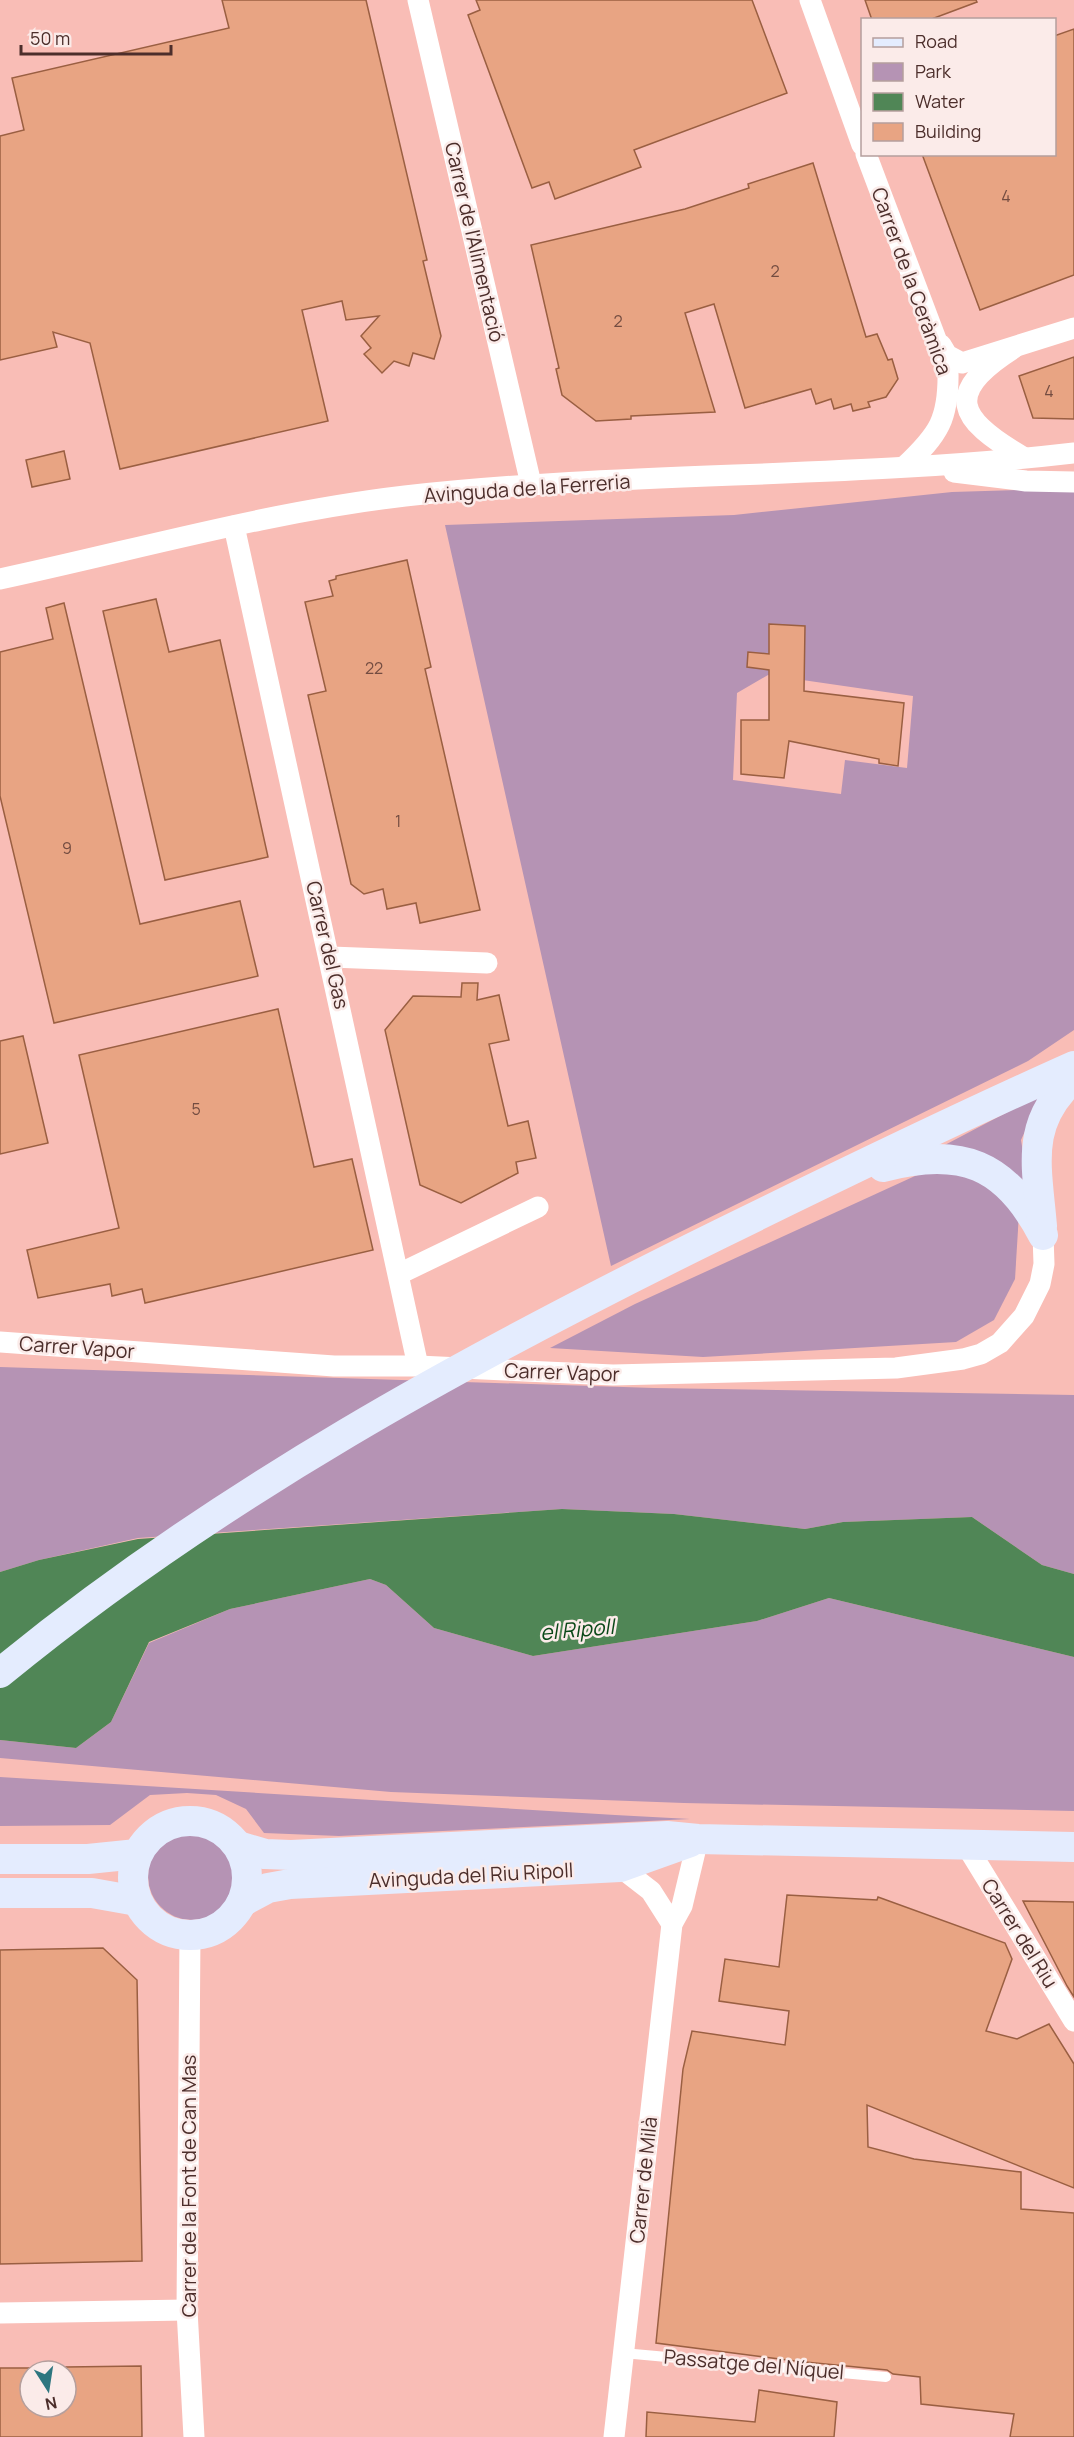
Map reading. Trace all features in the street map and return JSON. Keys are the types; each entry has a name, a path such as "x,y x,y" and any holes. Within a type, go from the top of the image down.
{"street":[{"name":"Carrer de l'Alimentació","path":"418,0 531,484"},
{"path":"810,0 861,142"},
{"name":"Carrer de la Ceràmica","path":"867,156 948,371 945,414 931,442 905,466"},
{"path":"935,336 947,355 962,363 1074,328"},
{"name":"Carrer de la Ceràmica","path":"1014,348 985,367 975,378 968,391 968,410 981,431 1023,457"},
{"name":"Avinguda de la Ferreria","path":"0,579 304,510 405,496 531,484 842,472 1070,455"},
{"path":"905,466 1026,481 1074,482"},
{"name":"Carrer del Gas","path":"234,526 331,957 418,1366"},
{"path":"331,957 487,963"},
{"path":"976,1110 1074,1046"},
{"path":"0,1672 109,1587 186,1533 343,1436 502,1346 580,1304 808,1191 976,1110 1074,1066"},
{"path":"1043,1235 1037,1162 1040,1127 1051,1102 1074,1078"},
{"path":"808,1191 916,1159 963,1160 994,1172 1007,1183 1031,1213 1043,1235"},
{"path":"399,1274 538,1206"},
{"name":"Carrer Vapor","path":"0,1342 334,1366 418,1366 613,1375 787,1373 943,1363 981,1354 1000,1343 1024,1316 1040,1284 1044,1264 1043,1235"},
{"path":"185,1821 211,1824 226,1833 238,1846 248,1873 242,1902 221,1926 206,1933 190,1935 173,1933 158,1926 146,1915 137,1901 133,1878 137,1854 160,1828 185,1821"},
{"name":"Avinguda del Riu Ripoll","path":"238,1846 265,1854 291,1855 629,1836 667,1836 698,1839 1074,1847"},
{"name":"Avinguda del Riu Ripoll","path":"242,1902 268,1888 290,1884 620,1867 698,1839"},
{"name":"Carrer de Milà","path":"614,2437 672,1924 682,1906 698,1839"},
{"name":"Carrer del Riu","path":"966,1845 1074,2021"},
{"path":"0,1859 88,1859 137,1854"},
{"path":"620,1867 651,1891 672,1924"},
{"path":"0,1893 92,1893 137,1901"},
{"name":"Carrer de la Font de Can Mas","path":"190,1935 187,2310 194,2437"},
{"path":"0,2313 187,2310"}],"lane":[{"name":"Passatge del Níquel","path":"623,2353 886,2377"}],"green space":[{"path":"1074,490 1074,1030 1028,1061 611,1266 445,525 734,515 952,492","holes":["768,675 913,696 907,768 845,760 841,794 733,780 737,693"]},
{"path":"1042,1094 1021,1140 1028,1183 987,1158 941,1147"},
{"path":"948,1165 982,1181 1019,1213 1015,1279 994,1320 956,1342 703,1357 550,1348 635,1304 915,1176"},
{"path":"0,1367 654,1388 1074,1395 1074,1574 1042,1565 972,1517 843,1522 805,1529 674,1514 562,1509 138,1538 39,1560 0,1572"},
{"path":"370,1579 386,1585 434,1628 533,1656 757,1621 829,1598 1074,1657 1074,1811 684,1803 391,1792 0,1758 0,1740 76,1748 111,1722 149,1643 230,1609"},
{"path":"0,1777 690,1819 339,1836 264,1833 246,1809 216,1795 187,1793 150,1795 110,1825 0,1826"},
{"path":"192,1832 209,1836 223,1845 232,1859 236,1876 232,1893 223,1907 209,1916 192,1920 175,1916 161,1907 152,1893 148,1876 152,1859 161,1845 175,1836"}],"water":[{"name":"el Ripoll","path":"562,1509 674,1514 805,1529 843,1522 972,1517 1042,1565 1074,1574 1074,1657 829,1598 757,1621 533,1656 434,1628 386,1585 370,1579 230,1609 149,1642 111,1722 76,1748 0,1740 0,1572 39,1560 138,1539"}],"building":[{"path":"222,0 366,0 427,260 423,261 441,336 434,359 413,353 409,366 394,361 382,373 364,354 371,348 361,336 379,316 346,320 342,301 302,310 328,421 120,469 90,343 53,332 57,347 0,360 0,136 24,130 12,78 229,28"},
{"path":"476,0 752,0 787,93 634,150 641,167 555,199 549,182 532,188 468,15 480,10"},
{"path":"865,0 976,0 977,2 934,18 871,18"},
{"path":"1074,29 1074,275 980,310 923,156 1056,156 1056,35"},
{"path":"813,163 866,337 877,334 888,360 892,359 898,379 886,397 868,402 870,407 853,411 851,404 834,409 831,399 816,404 811,389 745,408 714,304 685,313 715,412 631,416 631,419 596,421 562,395 556,369 559,368 531,245 685,209 749,188 748,184"},
{"path":"1074,357 1074,419 1033,418 1019,376"},
{"path":"64,451 70,479 32,487 26,460"},
{"path":"407,560 431,667 425,669 480,910 420,923 416,903 387,909 383,889 364,894 351,884 308,695 326,691 305,602 333,596 329,581 336,579 336,576"},
{"path":"156,599 169,652 220,640 268,857 165,880 103,611"},
{"path":"64,603 140,924 240,901 258,976 54,1023 0,796 0,652 53,639 46,608"},
{"path":"769,624 805,626 804,691 904,703 898,766 879,763 879,759 789,741 784,778 741,774 741,720 769,720 769,670 747,667 748,652 769,654"},
{"path":"462,983 478,983 477,1000 499,995 509,1040 489,1044 508,1126 528,1121 536,1158 516,1162 518,1173 461,1203 420,1185 385,1030 413,996 461,997"},
{"path":"278,1009 314,1167 352,1159 373,1250 145,1303 142,1289 112,1296 110,1284 38,1298 27,1250 119,1228 79,1055"},
{"path":"23,1036 48,1143 0,1154 0,1041"},
{"path":"787,1895 877,1900 878,1897 1005,1943 1012,1959 986,2031 1017,2039 1049,2024 1074,2064 1074,2188 867,2105 868,2147 914,2159 1021,2172 1021,2209 1074,2213 1074,2437 1010,2437 1014,2414 921,2404 920,2377 893,2374 887,2370 656,2343 683,2069 692,2031 785,2045 789,2011 719,2001 725,1959 779,1967"},
{"path":"1023,1901 1074,1902 1074,1997 1067,1986"},
{"path":"103,1948 137,1980 142,2261 0,2264 0,1950"},
{"path":"141,2366 142,2437 0,2437 0,2368 18,2368 18,2419 78,2419 78,2367"},
{"path":"759,2390 837,2402 834,2437 646,2437 647,2412 755,2422"}]}
